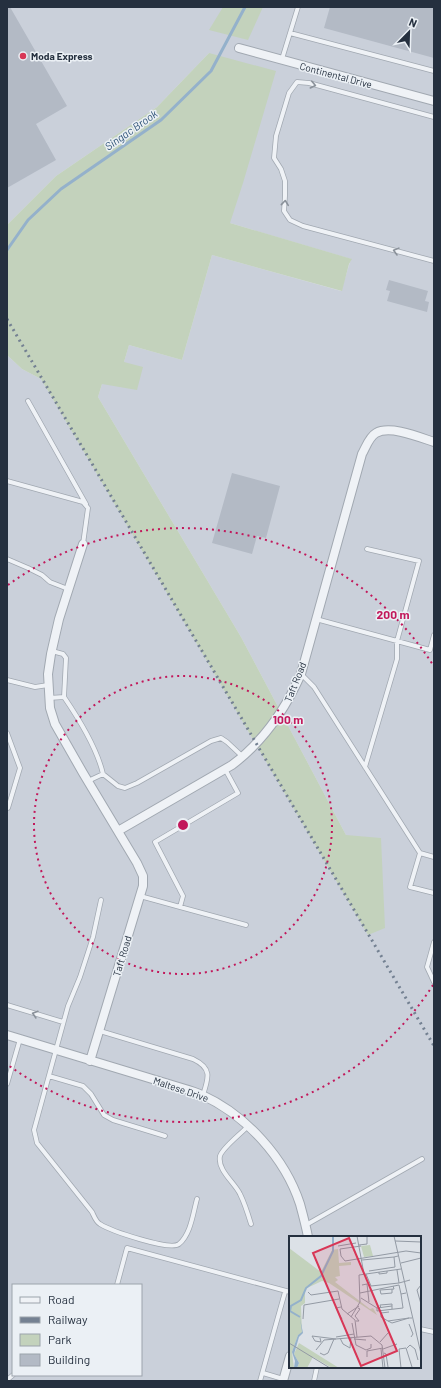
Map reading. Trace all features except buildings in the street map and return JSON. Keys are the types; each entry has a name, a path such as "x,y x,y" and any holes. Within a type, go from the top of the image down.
{"street":[{"name":"Continental Drive","path":"239,48 434,101"},
{"name":"Taft Road","path":"118,831 243,757 275,723 286,706 301,674 356,476 367,443 375,434 385,430 400,432 434,442"},
{"name":"Taft Road","path":"83,544 59,619 52,652 48,674 50,708 55,724 137,863 143,876 143,886 90,1061"},
{"name":"Maltese Drive","path":"7,1035 203,1095 221,1105 248,1126 270,1150 281,1166 300,1203 308,1236"},
{"path":"283,1380 289,1359"}],"lane":[{"path":"282,60 298,7"},
{"path":"290,33 434,71"},
{"path":"434,117 309,83 297,82 289,93 276,136 274,158 281,169 285,182 284,211 290,220 303,226 434,261"},
{"path":"28,401 88,508 83,544"},
{"path":"7,481 86,504"},
{"path":"365,767 397,659 397,641 419,561 367,549"},
{"path":"7,559 35,571 50,582 69,589"},
{"path":"316,619 432,651 434,636"},
{"path":"52,652 63,654 66,658 64,697 100,762 103,774 118,786 125,788 137,783 211,741 221,738 243,757"},
{"path":"301,674 314,687 420,853 434,856"},
{"path":"7,680 35,688 48,685"},
{"path":"49,698 64,697"},
{"path":"7,733 20,768 8,808"},
{"path":"180,906 184,896 155,842 238,793 225,769"},
{"path":"88,781 103,774"},
{"path":"420,853 410,887 434,893"},
{"path":"140,896 246,925"},
{"path":"101,900 93,937 63,1022 34,1130 37,1143 92,1212 98,1224 122,1234 172,1246 178,1244 188,1231 197,1199"},
{"path":"434,942 427,966 434,982"},
{"path":"7,1005 63,1022"},
{"path":"100,1031 202,1063 206,1069 208,1078 203,1095"},
{"path":"7,1084 20,1039"},
{"path":"7,1062 13,1064"},
{"path":"49,1076 83,1086 92,1094 104,1115 113,1120 165,1136"},
{"path":"248,1126 223,1151 220,1157 220,1164 240,1193 247,1209 251,1224"},
{"path":"305,1225 422,1159"},
{"path":"117,1284 127,1248 288,1292 260,1381"},
{"path":"421,1329 434,1332"},
{"path":"314,1381 317,1368"},
{"path":"262,1373 283,1380"}],"shaded area":[{"path":"7,7 434,7 434,1381 7,1381 7,355 22,369 41,379 368,935 346,835 241,637 98,397 102,384 124,362 129,345 182,360 212,255 341,291 351,259 230,223 209,53 157,107 56,176 7,225"}],"green space":[{"path":"223,7 263,7 248,40 209,30"},
{"path":"209,53 276,71 230,223 352,259 349,264 342,291 212,255 182,360 129,345 124,362 143,367 137,390 102,384 98,397 241,637 346,835 381,838 385,928 368,935 41,379 22,369 7,355 7,225 56,176 157,107"}],"waterway":[{"name":"Singac Brook","path":"7,250 28,220 61,189 161,120 211,71 245,7"}],"railway":[{"path":"7,319 434,1046"}],"place":[{"name":"Moda Express","path":"23,56"}]}
